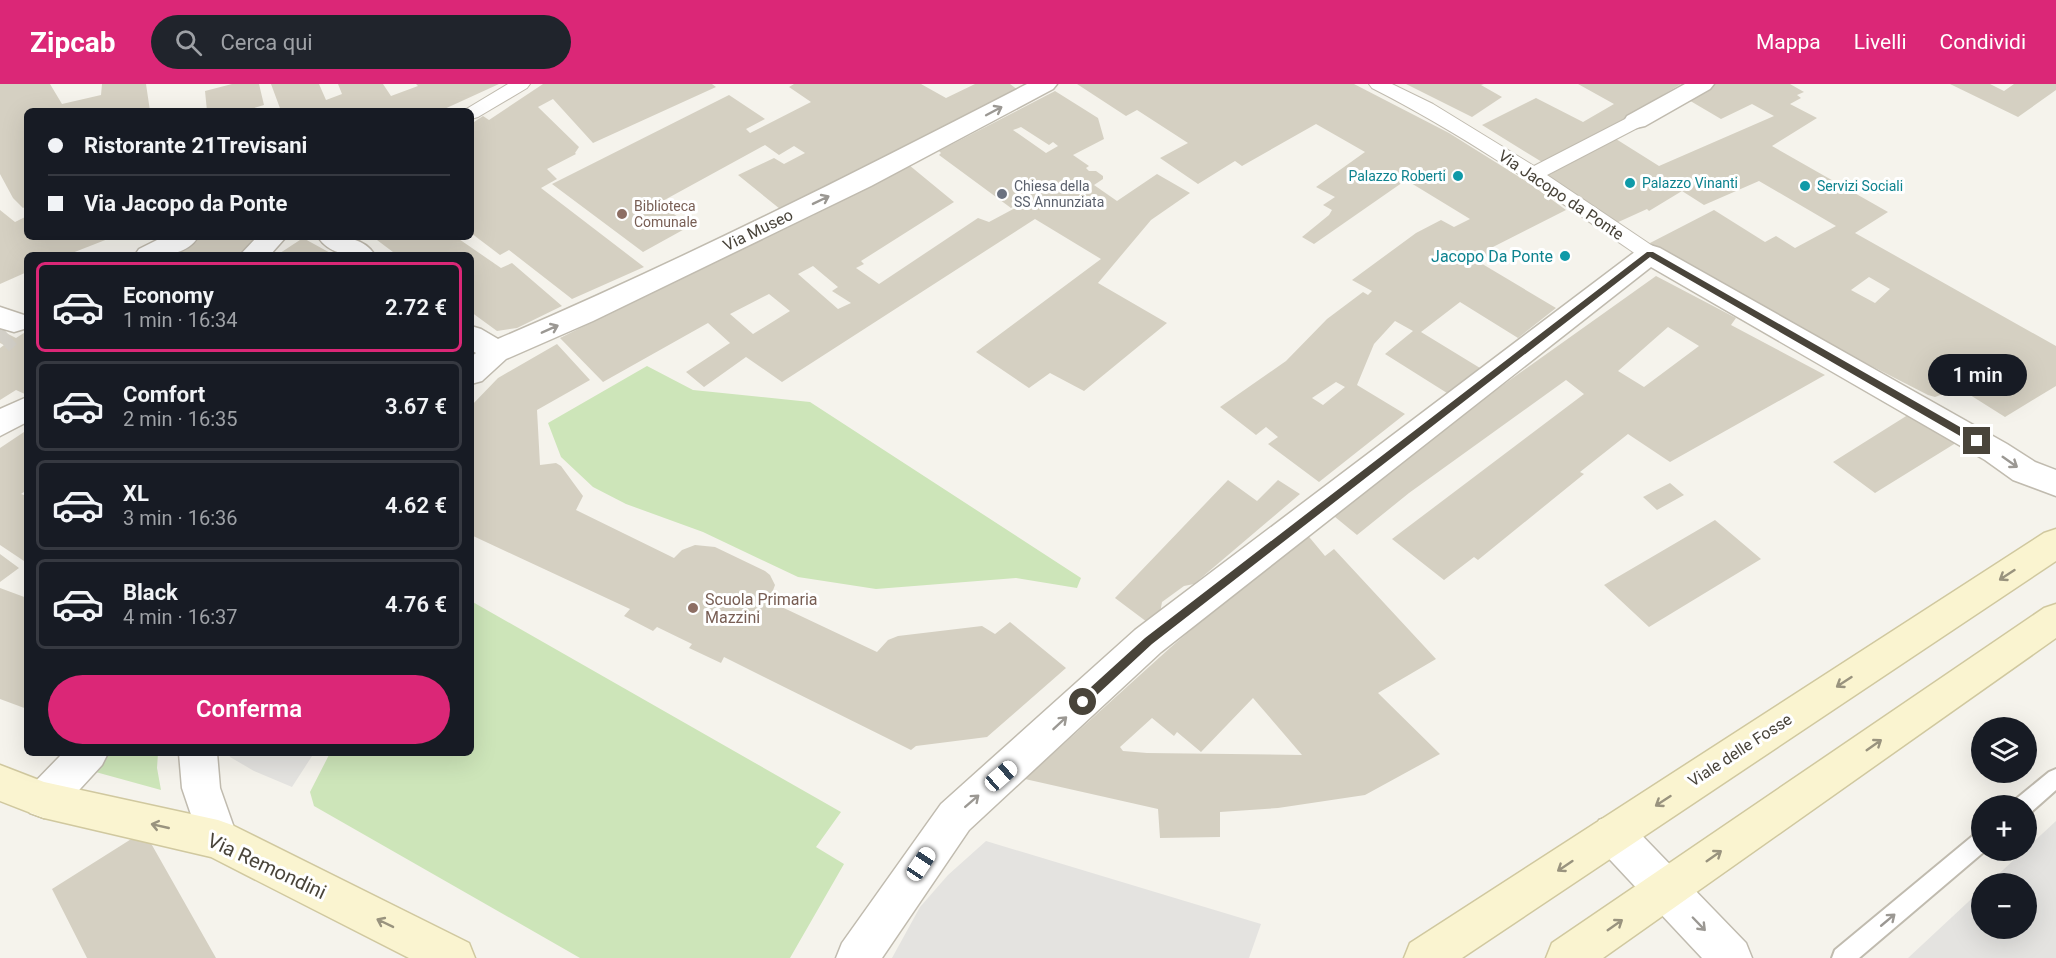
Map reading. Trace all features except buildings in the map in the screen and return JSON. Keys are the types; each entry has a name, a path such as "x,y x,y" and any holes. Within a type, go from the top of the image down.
{"main road":[{"name":"Viale delle Fosse","path":"1425,958 2056,543"},
{"path":"1567,958 2056,619"},
{"name":"Via Remondini","path":"0,783 44,800 218,839 454,958"}],"street":[{"path":"474,111 521,84"},
{"name":"Via Museo","path":"474,370 496,352 584,314 862,180 1045,84"},
{"name":"Via Jacopo da Ponte","path":"1378,84 1426,108 1533,174 1650,254 1996,452 2024,471 2056,483"},
{"path":"1533,174 1702,84"},
{"path":"155,252 179,240"},
{"path":"257,252 270,240"},
{"path":"336,240 356,252"},
{"path":"857,958 955,817 1148,641 1650,254"},
{"path":"474,338 496,352"},
{"path":"0,424 24,410"},
{"path":"44,800 86,756"},
{"path":"198,756 201,788 218,839"},
{"path":"1613,834 1731,958"}],"lane":[{"path":"2037,795 2056,778"},
{"path":"1843,958 1971,850"}],"green space":[{"path":"647,366 693,390 810,402 1081,578 1077,588 1016,578 876,589 798,577 703,532 626,504 593,487 561,457 548,423"},
{"path":"474,603 841,812 816,847 844,864 790,958 580,958 314,806 310,792 328,756 474,756"},
{"path":"108,756 158,756 157,768 161,790 92,771"}],"shaded area":[{"path":"312,756 292,787 254,771 230,757"},
{"path":"2056,821 2056,958 1908,958 1971,899 1971,939 2037,939 2037,873 2000,873 2013,861 2037,861 2037,839"},
{"path":"986,841 1261,924 1249,958 892,958 920,907 948,875"}],"tunnel":[{"path":"0,341 8,334"}],"place":[{"name":"Palazzo Roberti","path":"1458,176"},
{"name":"Palazzo Vinanti","path":"1630,183"},
{"name":"Servizi Sociali","path":"1805,186"},
{"name":"Chiesa della SS Annunziata","path":"1002,194"},
{"name":"Biblioteca Comunale","path":"622,214"},
{"name":"Jacopo Da Ponte","path":"1565,256"},
{"name":"Scuola Primaria Mazzini","path":"693,608"}],"route":[{"path":"1083,702 1148,641 1650,254 1977,441"}]}
